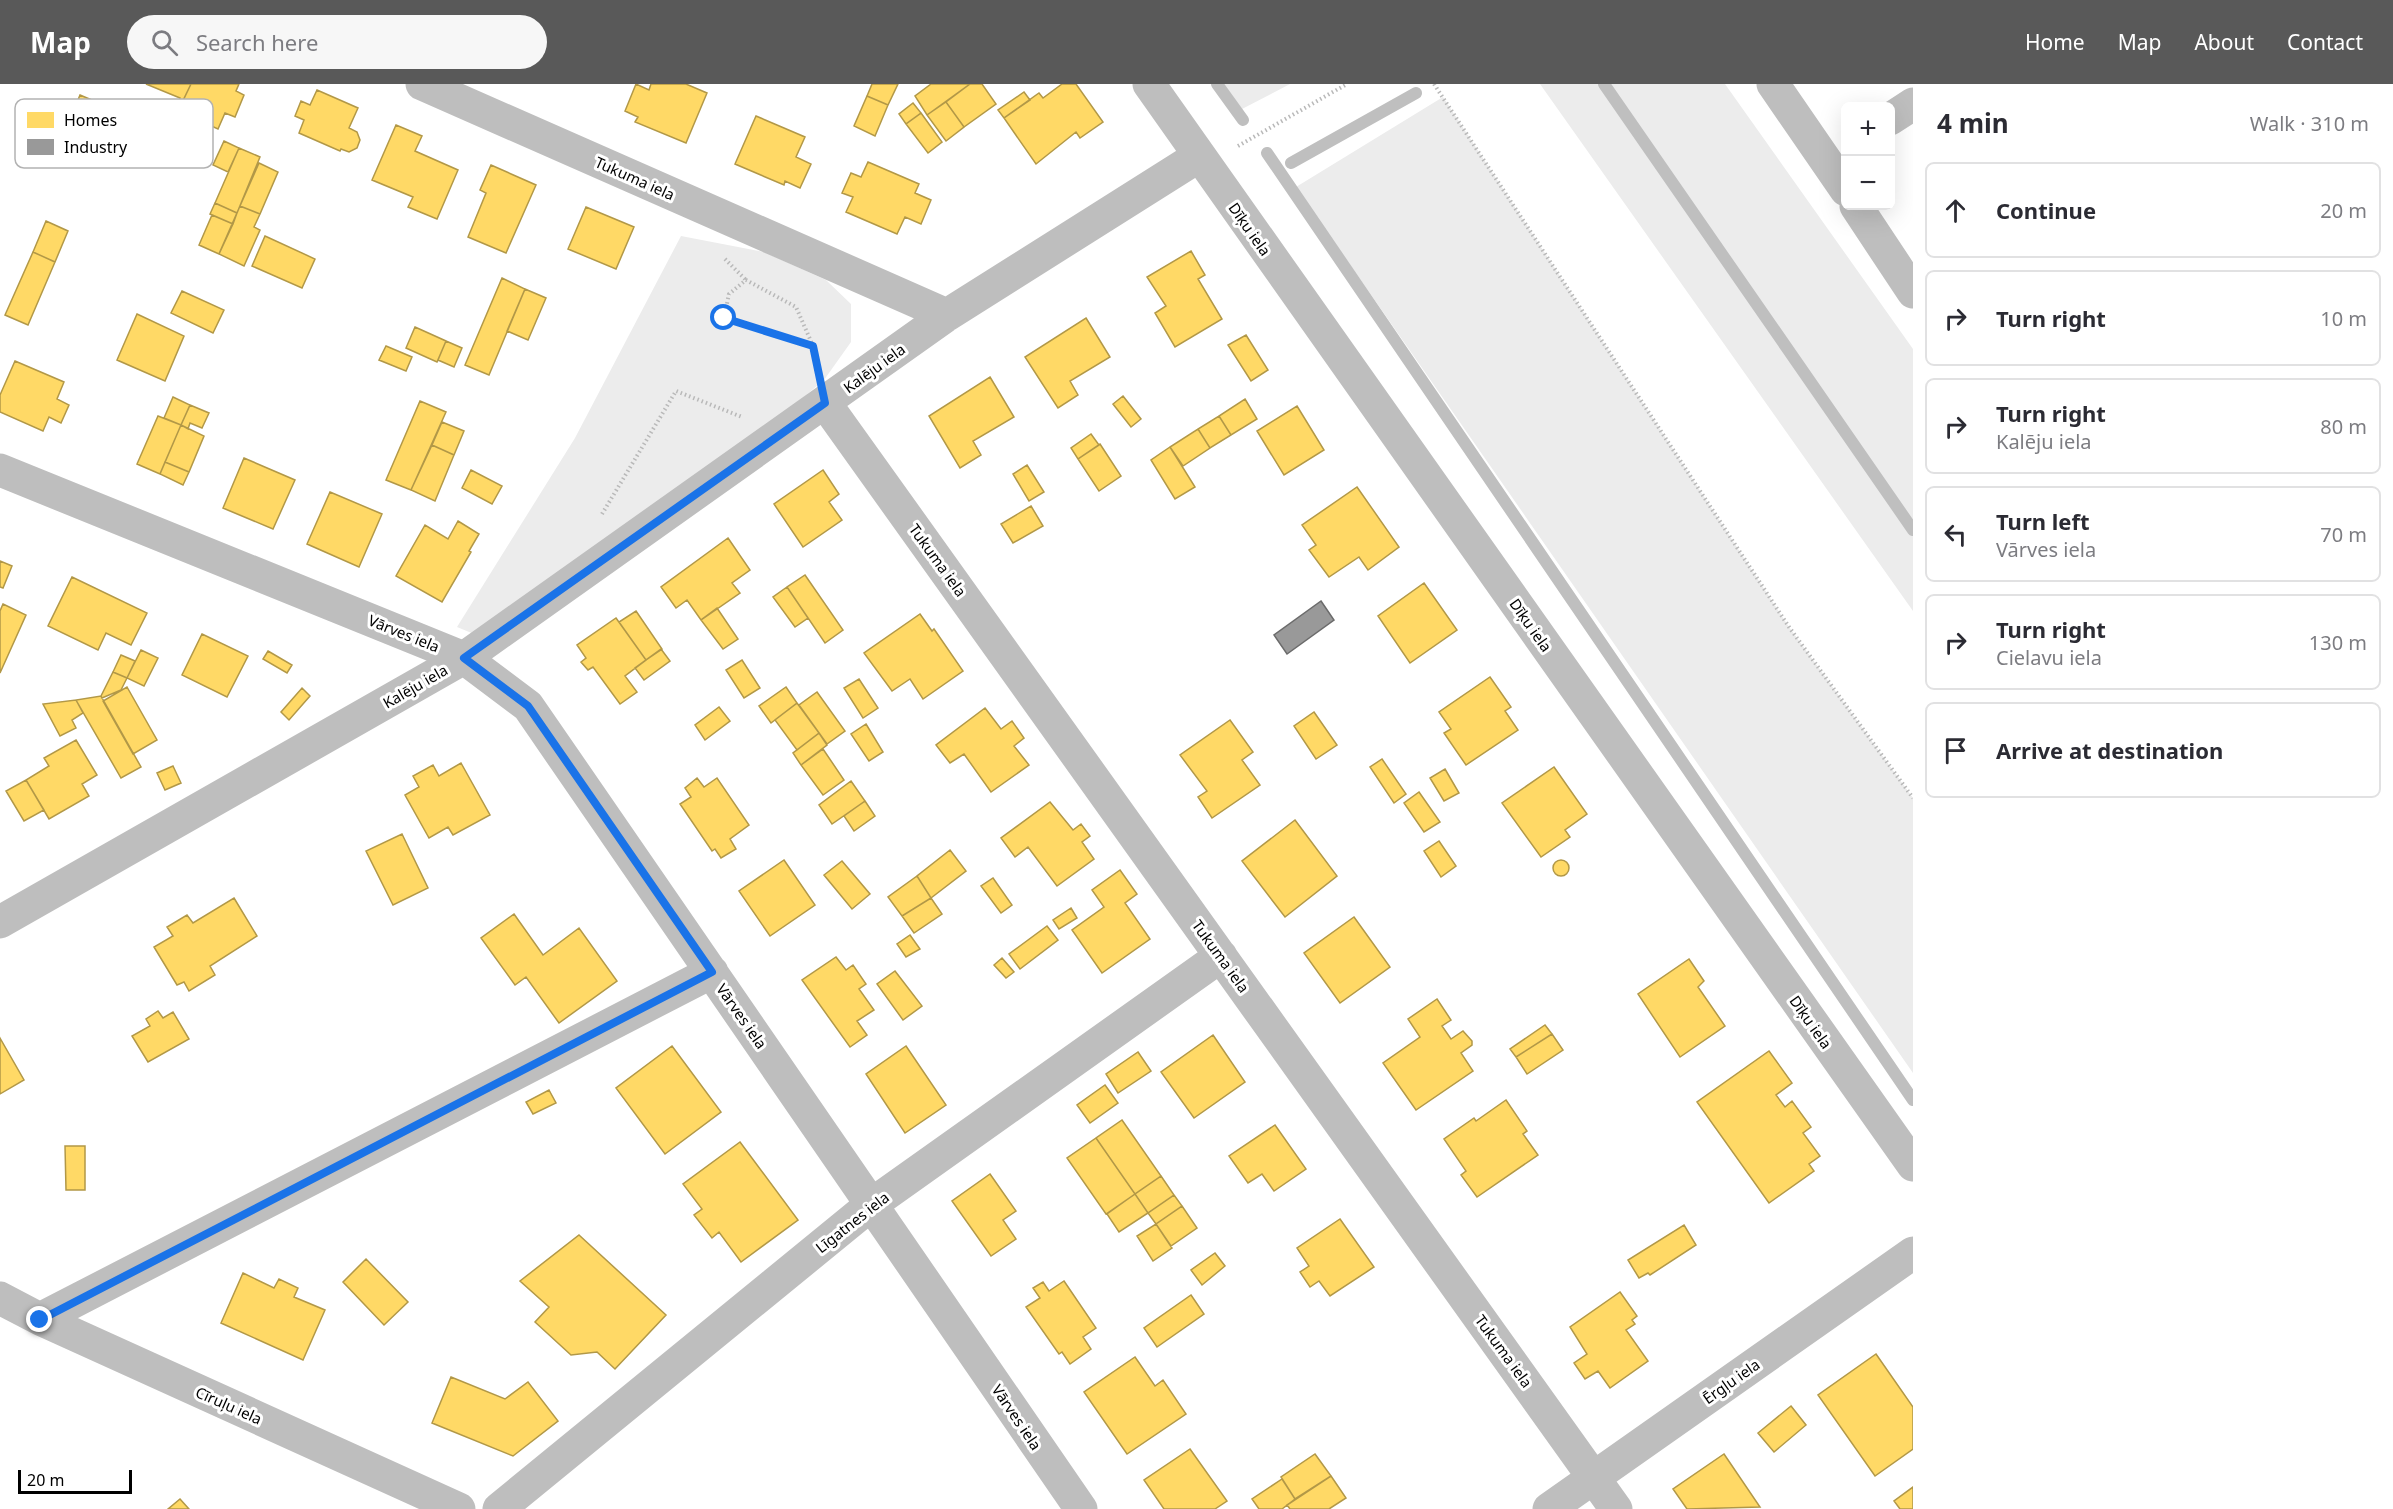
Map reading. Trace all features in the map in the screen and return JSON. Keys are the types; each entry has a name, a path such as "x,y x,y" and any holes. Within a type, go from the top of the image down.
{"street":[{"name":"Tukuma iela","path":"422,84 947,315"},
{"name":"Dīķu iela","path":"1149,84 1913,1165"},
{"path":"1773,84 1836,155 1841,174"},
{"path":"1895,116 1913,104"},
{"name":"Kalēju iela","path":"0,922 464,658 947,315 1199,156"},
{"path":"1859,210 1913,292"},
{"name":"Tukuma iela","path":"825,403 1616,1509"},
{"name":"Vārves iela","path":"0,470 464,658 528,706 1081,1509"},
{"name":"Līgatnes iela","path":"499,1509 872,1204 1221,956"},
{"path":"40,1320 712,972"},
{"name":"Ērgļu iela","path":"1549,1509 1913,1253"},
{"name":"Cīruļu iela","path":"0,1298 40,1320 459,1509"}],"path":[{"path":"1199,156 1235,148 1347,84"},
{"path":"1434,84 1789,627 1913,798"},
{"path":"813,346 724,318 729,294 746,280 796,307 813,346 825,403"},
{"path":"598,520 676,391 782,433"}],"shaded area":[{"path":"1223,84 1290,84 1242,109"},
{"path":"1540,84 1725,84 1913,349 1913,611"},
{"path":"1443,97 1789,627 1913,798 1913,1073 1296,187"},
{"path":"681,236 764,252 826,280 851,304 851,342 824,380 786,412 474,634 457,627 575,438"}],"building: Homes":[{"path":"146,84 191,84 184,99"},
{"path":"191,84 239,84 236,91 244,95 235,117 225,113 218,129 213,127 213,99 184,99"},
{"path":"636,84 649,90 651,84 686,84 707,93 686,143 635,122 638,117 625,111"},
{"path":"872,84 898,84 888,105 867,96"},
{"path":"931,84 970,84 927,115 915,96"},
{"path":"970,84 982,84 996,104 964,127 946,102"},
{"path":"1062,84 1076,84 1103,122 1080,138 1076,132 1036,164 1004,118 1039,93 1043,98"},
{"path":"317,90 358,108 349,128 357,132 360,140 357,148 349,152 341,149 340,151 299,133 304,120 295,116 301,101 310,105"},
{"path":"1024,92 1030,100 1004,118 998,110"},
{"path":"867,96 888,105 875,136 854,126"},
{"path":"946,102 964,127 946,141 927,115"},
{"path":"913,103 921,113 906,124 899,114"},
{"path":"921,113 942,142 928,153 906,124"},
{"path":"756,116 805,137 796,157 811,164 800,188 785,181 784,185 735,164"},
{"path":"396,125 422,136 415,151 458,170 437,219 408,207 413,197 372,180"},
{"path":"224,141 239,148 228,172 213,165"},
{"path":"239,148 260,157 237,213 215,203"},
{"path":"868,162 919,184 915,193 931,200 921,224 905,217 897,234 846,212 853,197 842,193 851,173 861,177"},
{"path":"259,163 278,172 260,214 240,206"},
{"path":"491,165 536,185 506,253 468,237 486,193 480,190"},
{"path":"215,203 237,213 233,224 210,214"},
{"path":"240,206 260,214 254,227 260,230 244,266 219,254"},
{"path":"586,207 634,227 616,269 568,249"},
{"path":"212,215 233,224 219,254 199,245"},
{"path":"46,221 68,231 55,262 33,252"},
{"path":"265,236 315,259 302,288 252,266"},
{"path":"1191,251 1205,275 1198,279 1222,319 1175,347 1155,313 1166,306 1147,277"},
{"path":"33,252 55,262 28,325 5,315"},
{"path":"502,278 525,289 489,375 465,365"},
{"path":"525,289 546,298 528,340 507,331"},
{"path":"182,291 224,310 213,333 171,313"},
{"path":"137,314 184,336 165,381 117,360"},
{"path":"1086,318 1110,357 1070,381 1078,395 1058,408 1025,357"},
{"path":"415,327 446,341 437,362 406,348"},
{"path":"1246,335 1268,370 1251,381 1228,345"},
{"path":"446,341 462,348 454,367 438,360"},
{"path":"386,346 412,357 406,371 379,360"},
{"path":"15,361 64,382 57,399 69,405 61,423 49,417 43,431 0,412 0,395"},
{"path":"990,377 1014,417 973,441 981,455 960,468 929,416"},
{"path":"1123,396 1141,419 1131,427 1113,404"},
{"path":"173,397 190,405 181,425 164,418"},
{"path":"1245,399 1257,419 1231,435 1219,416"},
{"path":"420,401 446,412 411,490 386,480"},
{"path":"190,405 209,413 202,428 190,423 188,429 181,425"},
{"path":"1297,406 1324,450 1284,475 1257,431"},
{"path":"158,416 181,425 160,474 137,464"},
{"path":"1219,416 1231,435 1210,448 1198,429"},
{"path":"442,422 464,431 454,455 432,445"},
{"path":"181,425 204,436 189,472 165,462"},
{"path":"1198,429 1210,448 1183,466 1170,447"},
{"path":"1091,434 1099,445 1078,459 1071,448"},
{"path":"1100,444 1121,476 1099,491 1078,459"},
{"path":"432,445 454,455 435,501 411,490"},
{"path":"1170,447 1195,487 1175,499 1151,460"},
{"path":"244,458 295,480 273,529 223,508"},
{"path":"165,462 189,472 183,485 160,474"},
{"path":"1027,465 1044,492 1029,501 1013,474"},
{"path":"471,470 502,486 492,504 462,488"},
{"path":"823,470 839,494 829,502 842,520 803,547 774,504"},
{"path":"1357,487 1399,547 1368,570 1359,557 1329,577 1309,550 1316,545 1302,525"},
{"path":"330,492 382,514 359,567 307,544"},
{"path":"1031,506 1043,526 1013,543 1001,524"},
{"path":"458,521 479,534 442,602 396,576 425,525 448,539"},
{"path":"728,538 750,570 732,583 740,593 701,620 687,600 676,608 661,587"},
{"path":"0,561 12,566 3,588 0,587"},
{"path":"805,575 843,630 825,643 787,587"},
{"path":"72,577 147,613 131,645 106,633 98,650 48,626"},
{"path":"1424,583 1457,630 1410,663 1378,616"},
{"path":"787,587 808,618 795,627 773,597"},
{"path":"3,604 26,615 0,673 0,611"},
{"path":"717,608 738,639 723,649 701,620"},
{"path":"636,611 662,649 646,660 619,622"},
{"path":"920,614 932,631 934,629 963,671 923,699 910,679 892,691 864,653"},
{"path":"616,618 646,660 625,676 637,692 620,704 593,667 588,670 581,662 586,658 577,645"},
{"path":"202,634 248,656 227,697 182,675"},
{"path":"661,649 670,661 644,680 635,668"},
{"path":"141,650 158,658 144,686 127,678"},
{"path":"268,651 292,665 287,673 263,659"},
{"path":"121,655 135,661 127,678 113,672"},
{"path":"742,660 760,688 744,698 726,670"},
{"path":"113,672 127,678 121,690 102,698 101,696"},
{"path":"1490,677 1511,707 1505,711 1518,730 1466,765 1444,733 1451,729 1439,712"},
{"path":"859,679 878,708 863,718 844,688"},
{"path":"127,687 157,740 133,754 103,701"},
{"path":"786,687 797,703 771,723 759,706"},
{"path":"302,688 310,696 289,720 281,712"},
{"path":"817,692 845,731 827,744 799,705"},
{"path":"101,696 141,767 121,778 76,700"},
{"path":"76,700 83,713 72,720 76,728 60,736 43,704"},
{"path":"797,703 819,733 797,750 775,720"},
{"path":"719,707 730,721 705,740 695,725"},
{"path":"985,708 1001,729 1012,721 1024,738 1014,746 1029,765 991,792 964,754 950,763 936,745"},
{"path":"1314,712 1337,745 1316,759 1294,726"},
{"path":"1230,720 1253,752 1242,760 1260,785 1212,818 1198,797 1207,791 1180,755"},
{"path":"866,724 883,752 869,761 851,734"},
{"path":"819,733 827,745 801,765 793,753"},
{"path":"76,740 97,775 82,784 89,796 49,819 26,780 49,766 44,758"},
{"path":"823,749 844,780 823,795 801,765"},
{"path":"1382,759 1406,794 1394,803 1370,767"},
{"path":"461,763 490,815 453,835 448,827 429,838 405,795 419,787 413,776 433,765 439,776"},
{"path":"173,766 181,783 165,790 157,773"},
{"path":"1554,767 1587,814 1565,830 1570,837 1541,857 1502,803"},
{"path":"1445,769 1459,793 1444,801 1430,778"},
{"path":"697,778 704,787 717,778 749,825 730,839 736,849 721,858 715,849 712,851 680,804 691,797 685,788"},
{"path":"26,780 44,810 24,821 6,791"},
{"path":"851,781 865,801 832,824 819,805"},
{"path":"1419,792 1440,822 1424,832 1404,803"},
{"path":"865,801 875,816 854,831 844,816"},
{"path":"1050,802 1073,830 1081,824 1090,836 1082,842 1094,859 1057,886 1028,847 1015,857 1001,838"},
{"path":"1295,820 1337,876 1285,917 1242,861"},
{"path":"402,834 428,888 393,905 366,851"},
{"path":"1439,841 1456,866 1441,877 1424,851"},
{"path":"950,850 966,871 931,898 917,876"},
{"path":"784,860 815,905 770,936 739,891"},
{"path":"1561,860 1569,868 1561,876 1553,868"},
{"path":"842,861 870,894 852,909 824,875"},
{"path":"1120,870 1137,894 1125,903 1150,939 1102,973 1072,930 1104,907 1092,890"},
{"path":"917,876 931,898 902,916 888,897"},
{"path":"993,878 1012,905 1001,913 981,886"},
{"path":"234,898 257,936 210,966 215,975 189,991 184,982 177,985 154,947 173,936 167,927 187,915 193,923"},
{"path":"931,898 942,914 914,933 902,916"},
{"path":"1071,908 1077,918 1059,929 1053,920"},
{"path":"514,914 543,955 579,928 617,981 559,1023 526,977 515,985 481,938"},
{"path":"1354,917 1390,967 1340,1003 1304,953"},
{"path":"1047,926 1058,940 1020,969 1009,954"},
{"path":"910,935 920,949 906,957 897,944"},
{"path":"836,957 846,970 853,965 866,984 859,989 874,1010 857,1021 867,1035 850,1047 802,980"},
{"path":"1002,958 1014,972 1006,978 994,965"},
{"path":"1689,959 1704,981 1698,987 1725,1026 1680,1057 1638,994"},
{"path":"895,971 922,1006 903,1020 877,984"},
{"path":"1437,999 1451,1020 1442,1026 1451,1039 1463,1031 1472,1041 1472,1045 1461,1053 1473,1071 1416,1110 1383,1063 1420,1037 1408,1019"},
{"path":"158,1011 163,1018 173,1012 189,1039 148,1062 132,1036 150,1026 146,1019"},
{"path":"1545,1025 1552,1034 1516,1057 1510,1049"},
{"path":"1552,1034 1563,1050 1527,1074 1516,1057"},
{"path":"1213,1035 1245,1082 1194,1118 1161,1072"},
{"path":"0,1038 24,1080 0,1094"},
{"path":"672,1046 721,1112 665,1154 616,1088"},
{"path":"906,1046 946,1105 905,1133 866,1074"},
{"path":"1769,1051 1792,1083 1776,1095 1785,1107 1792,1101 1811,1127 1803,1133 1820,1156 1809,1164 1814,1171 1769,1203 1697,1102"},
{"path":"1138,1052 1151,1071 1118,1093 1106,1074"},
{"path":"1105,1085 1118,1103 1090,1123 1077,1105"},
{"path":"549,1090 556,1103 533,1114 526,1102"},
{"path":"1506,1100 1527,1131 1523,1134 1538,1155 1477,1197 1461,1175 1466,1171 1444,1139 1474,1118 1476,1121"},
{"path":"1122,1120 1161,1176 1135,1194 1096,1138"},
{"path":"1275,1125 1306,1169 1274,1191 1262,1174 1248,1183 1229,1156"},
{"path":"1096,1138 1135,1194 1106,1214 1067,1158"},
{"path":"740,1142 798,1220 741,1262 719,1232 712,1238 694,1215 702,1209 683,1184"},
{"path":"65,1146 85,1146 85,1190 66,1190"},
{"path":"990,1174 1016,1211 1003,1220 1016,1239 991,1256 952,1201"},
{"path":"1161,1176 1174,1195 1148,1213 1135,1194"},
{"path":"1135,1194 1148,1213 1119,1232 1107,1214"},
{"path":"1174,1195 1182,1206 1156,1224 1148,1213"},
{"path":"1182,1206 1197,1228 1171,1246 1156,1224"},
{"path":"1340,1219 1374,1267 1330,1296 1319,1281 1310,1287 1300,1272 1309,1266 1297,1248"},
{"path":"1156,1224 1172,1248 1153,1261 1137,1236"},
{"path":"1684,1225 1696,1245 1650,1275 1648,1273 1639,1278 1628,1260"},
{"path":"579,1235 666,1315 615,1369 597,1352 571,1355 535,1322 549,1307 520,1281"},
{"path":"1215,1253 1225,1266 1202,1285 1191,1270"},
{"path":"366,1259 408,1302 384,1325 343,1282"},
{"path":"243,1273 274,1288 279,1279 298,1288 294,1297 325,1310 303,1360 221,1323"},
{"path":"1064,1281 1096,1328 1083,1337 1091,1349 1070,1364 1062,1352 1059,1354 1026,1307 1040,1298 1033,1288 1043,1282 1049,1291"},
{"path":"1620,1292 1637,1316 1632,1320 1635,1324 1626,1330 1648,1361 1610,1388 1598,1371 1585,1379 1574,1363 1587,1354 1570,1327"},
{"path":"1191,1295 1204,1314 1157,1347 1144,1328"},
{"path":"1876,1354 1913,1407 1913,1449 1875,1476 1818,1395"},
{"path":"1135,1357 1155,1386 1163,1380 1186,1414 1127,1454 1084,1392"},
{"path":"451,1377 505,1399 528,1382 558,1421 513,1456 432,1423"},
{"path":"1791,1406 1806,1425 1774,1452 1758,1433"},
{"path":"1190,1449 1227,1501 1215,1509 1164,1509 1144,1480"},
{"path":"1315,1454 1331,1476 1295,1499 1281,1477"},
{"path":"1724,1454 1760,1507 1687,1509 1673,1489"},
{"path":"1331,1476 1346,1498 1329,1509 1290,1509 1287,1505"},
{"path":"1282,1479 1295,1499 1282,1509 1259,1509 1252,1499"},
{"path":"1913,1487 1913,1509 1900,1509 1894,1501"},
{"path":"180,1499 189,1509 168,1509"}],"building: Industry":[{"path":"1321,601 1334,620 1287,654 1274,635"}],"waterway":[{"path":"1217,84 1243,120"},
{"path":"1604,84 1913,530"},
{"path":"1291,163 1416,93"},
{"path":"1267,153 1913,1100"}],"route":[{"path":"40,1320 712,972 528,706 464,658 825,403 813,346 724,318"}]}
